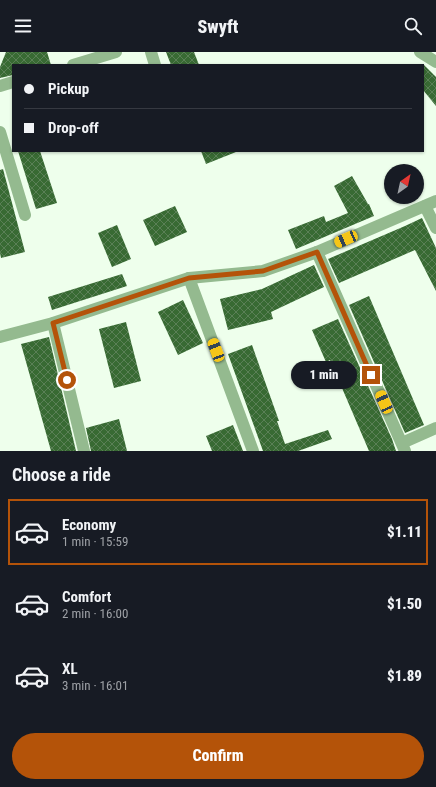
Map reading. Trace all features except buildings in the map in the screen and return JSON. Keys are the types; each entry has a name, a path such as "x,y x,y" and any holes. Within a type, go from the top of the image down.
{"street":[{"path":"76,64 116,52"},
{"path":"151,52 156,64"},
{"path":"420,52 436,62"},
{"path":"0,86 12,82"},
{"path":"0,132 25,215"},
{"path":"0,337 53,323 189,278 263,271 317,252 431,204 436,228"},
{"path":"317,252 403,447 436,428"},
{"path":"189,278 253,451"},
{"path":"53,323 84,451"}],"route":[{"path":"67,380 53,323 189,278 263,271 317,252 371,375"}]}
